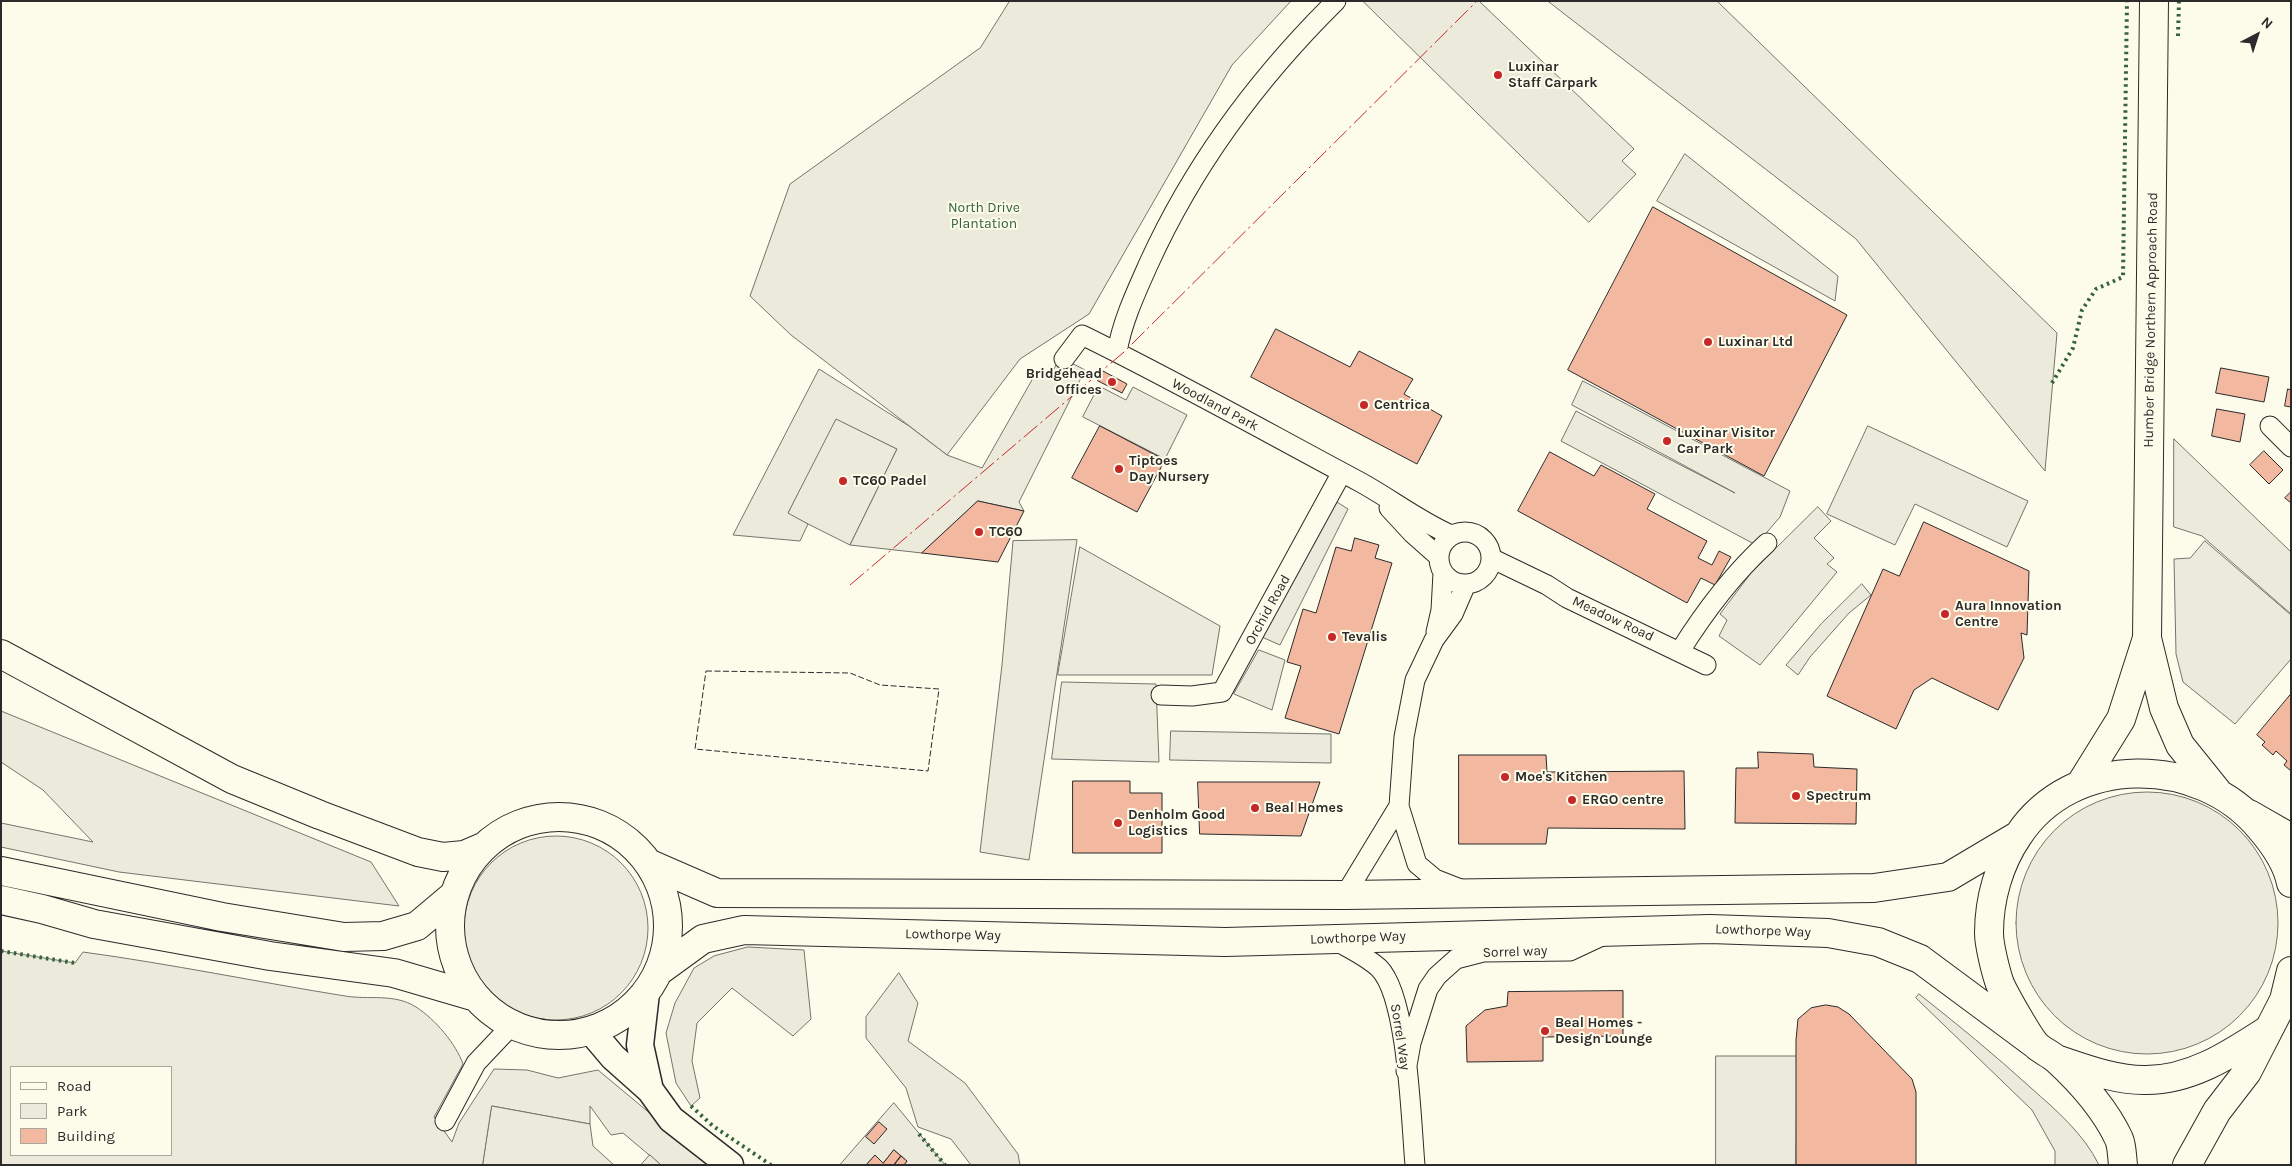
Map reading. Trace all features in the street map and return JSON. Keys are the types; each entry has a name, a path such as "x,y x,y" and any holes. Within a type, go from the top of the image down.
{"main road":[{"name":"Humber Bridge Northern Approach Road","path":"2147,638 2154,1"},
{"path":"2080,785 2121,719 2147,638"},
{"path":"2147,638 2164,708 2180,745 2217,791"},
{"path":"1,654 232,779 320,816 418,852 443,857 464,855 485,846 504,832 527,822 558,817 589,822 612,831 632,845 648,863 661,888 668,916 667,944 653,982"},
{"path":"2123,1165 2120,1140 2101,1108 2046,1052 2000,984 1989,934 1995,882 2018,836 2056,798 2080,785 2114,775 2149,772 2184,778 2217,791 2248,813 2291,838"},
{"path":"2248,813 2273,844 2291,883"},
{"path":"648,863 717,893 1345,894 1874,888 1948,877 2018,836"},
{"path":"485,846 467,868 455,894 450,921 452,948 461,974 476,997 512,1025"},
{"path":"1,870 222,917 344,937 383,936 417,926 455,894"},
{"path":"1,900 42,909 94,924 270,956 394,973 476,997"},
{"path":"1,920 94,924"},
{"name":"Lowthorpe Way","path":"512,1025 547,1034 565,1036 591,1031 622,1016 653,982 703,939 744,930 1225,942 1710,929 1828,934 1878,942 1920,959 2046,1052"},
{"path":"2187,1165 2217,1111 2247,1072 2287,997 2291,971"},
{"path":"2046,1052 2101,1074 2145,1080 2188,1074 2228,1055 2270,1029"}],"street":[{"path":"1117,352 1120,337 1140,284 1160,239 1206,156 1247,98 1301,36 1336,1"},
{"name":"Woodland Park","path":"1064,359 1082,335 1299,449 1373,491 1424,523 1452,536"},
{"path":"2270,426 2291,447"},
{"name":"Orchid Road","path":"1161,695 1192,696 1222,692 1341,474"},
{"name":"Woodland Park","path":"1373,491 1441,565"},
{"path":"1434,640 1441,610 1440,548 1452,536 1468,532 1477,534 1489,547 1489,565 1474,582 1466,584 1457,583 1441,565"},
{"path":"1680,651 1703,615 1742,566 1767,543"},
{"name":"Meadow Road","path":"1489,565 1547,585 1575,602 1706,665"},
{"path":"1466,584 1453,614 1434,640 1415,680 1404,737 1399,806 1417,864 1435,878 1471,893"},
{"path":"1345,894 1399,806"},
{"name":"Sorrel way","path":"1406,1071 1411,1043 1428,989 1437,976 1456,959 1483,952 1570,951 1608,933"},
{"name":"Sorrel Way","path":"1333,939 1379,968 1393,992 1400,1021 1415,1165"},
{"path":"650,1090 640,1045 653,982"},
{"path":"445,1122 476,1063 512,1025"},
{"path":"591,1031 613,1058 650,1090 671,1119 730,1165"}],"green space":[{"name":"North Drive Plantation","path":"1010,1 1291,1 1232,65 1089,314 1020,359 947,455 791,335 750,296 790,184 980,48"},
{"path":"1548,1 1717,1 2057,333 2045,471 1856,239"},
{"name":"TC60 Padel","path":"835,418 897,449 850,545 788,514"},
{"path":"2174,439 2291,552 2291,614 2202,536 2174,527"},
{"path":"1077,540 1029,860 980,852 1002,665 1013,541"},
{"path":"1,711 371,862 399,906 119,872 1,847 1,823 93,842 43,790 1,762"},
{"path":"2134,792 2160,792 2185,797 2209,807 2240,830 2263,861 2273,885 2278,910 2278,936 2273,961 2263,985 2240,1016 2209,1039 2185,1049 2160,1054 2134,1054 2109,1049 2085,1039 2064,1025 2045,1006 2031,985 2021,961 2016,936 2016,910 2021,885 2031,861 2045,840 2064,821 2085,807 2109,797"},
{"path":"547,836 565,836 591,843 621,863 641,893 648,919 648,937 641,963 621,993 599,1009 583,1016 565,1020 547,1020 529,1016 513,1009 498,999 485,986 475,971 468,955 464,937 464,919 468,901 475,885 485,870 498,857 513,847 529,840"},
{"path":"748,947 804,950 811,1019 793,1036 732,988 697,1023 692,1061 700,1098 691,1106 676,1083 666,1033 675,1003 694,968 714,956"},
{"path":"1,951 75,963 83,952 345,996 399,1000 416,1007 437,1025 450,1040 463,1064 434,1117 452,1142 459,1123 494,1069 527,1070 558,1078 598,1070 712,1165 661,1165 623,1133 611,1135 590,1106 590,1124 492,1106 483,1165 1,1165"},
{"path":"899,973 918,1003 908,1041 965,1083 1018,1154 1020,1165 971,1165 951,1139 918,1127 906,1088 866,1038 866,1017"},
{"path":"1919,994 1962,1028 2060,1114 2086,1143 2099,1165 2055,1165 2055,1151 2032,1110 1916,998"},
{"path":"894,1103 945,1165 904,1165 907,1161 894,1150 883,1163 875,1155 866,1165 840,1165"}],"shaded area":[{"name":"Luxinar Staff Carpark","path":"1363,1 1479,1 1634,149 1622,161 1636,174 1589,222"},
{"path":"1685,154 1838,276 1835,301 1657,201"},
{"path":"1060,357 1085,370 1019,502 1024,511 978,501 922,553 850,545 897,449 836,419 788,513 808,524 800,541 733,535 819,369 909,426 947,455 982,468 1037,371 1051,375"},
{"path":"1583,381 1790,491 1780,517 1756,545 1561,441 1576,411 1735,493 1572,405"},
{"path":"1099,386 1126,400 1133,387 1187,415 1165,459 1083,417"},
{"path":"1868,426 2028,501 2007,547 1915,504 1895,545 1827,514"},
{"path":"1329,497 1348,509 1280,645 1255,634"},
{"path":"1818,507 1831,521 1814,538 1834,558 1827,564 1837,572 1760,665 1719,636 1727,620 1720,614 1751,573"},
{"path":"2205,541 2291,615 2291,659 2235,724 2183,682 2176,654 2174,559 2190,558"},
{"path":"1080,547 1220,626 1212,675 1058,675"},
{"path":"1862,584 1871,595 1849,613 1810,657 1798,675 1786,665 1821,624"},
{"path":"1259,650 1285,660 1272,710 1234,694"},
{"path":"1062,682 1156,684 1159,762 1052,759"},
{"path":"1171,731 1331,734 1331,763 1170,760"},
{"path":"1716,1056 1797,1056 1796,1165 1716,1165"},
{"path":"492,1106 590,1124 593,1146 614,1165 483,1165"},
{"path":"650,1155 661,1165 641,1165"}],"building":[{"name":"Luxinar Ltd","path":"1653,207 1847,315 1764,476 1568,370"},
{"name":"Centrica","path":"1276,329 1350,367 1359,351 1413,379 1404,394 1442,416 1417,464 1251,377"},
{"path":"2221,368 2269,377 2264,402 2216,393"},
{"name":"Bridgehead Offices","path":"1103,371 1127,384 1122,393 1098,381"},
{"path":"2288,389 2291,390 2291,407 2285,406"},
{"path":"2217,409 2245,414 2240,442 2212,436"},
{"name":"Tiptoes Day Nursery","path":"1100,426 1165,460 1137,512 1072,478"},
{"path":"2264,451 2283,470 2269,484 2250,465"},
{"path":"1550,452 1594,476 1601,465 1655,494 1647,509 1707,541 1698,558 1712,565 1719,551 1731,557 1715,585 1701,578 1687,603 1518,511"},
{"path":"2291,492 2291,503 2285,498"},
{"name":"TC60","path":"978,501 1024,511 998,562 922,553"},
{"name":"Aura Innovation Centre","path":"1924,522 2029,571 2027,635 2021,633 2024,658 1998,710 1932,678 1914,690 1896,729 1827,696 1883,569 1899,576"},
{"name":"Tevalis","path":"1355,538 1379,545 1375,558 1392,563 1339,734 1285,718 1301,666 1287,662 1303,609 1316,613 1336,547 1351,551"},
{"path":"2291,694 2291,771 2284,765 2287,761 2276,751 2273,755 2262,745 2265,742 2257,735"},
{"name":"Spectrum","path":"1758,752 1813,754 1814,767 1857,769 1856,824 1735,823 1736,768 1758,768"},
{"name":"ERGO centre","path":"1459,755 1546,755 1547,772 1684,771 1685,829 1548,828 1546,844 1459,844"},
{"name":"Denholm Good Logistics","path":"1073,781 1130,781 1130,793 1162,793 1162,853 1073,853"},
{"name":"Beal Homes","path":"1198,782 1320,782 1301,836 1200,834"},
{"name":"Beal Homes - Design Lounge","path":"1623,991 1623,1036 1543,1037 1543,1061 1467,1062 1466,1026 1485,1010 1507,1006 1508,992"},
{"path":"1826,1005 1838,1007 1849,1014 1912,1079 1916,1092 1916,1165 1796,1165 1796,1040 1798,1019 1811,1008"},
{"path":"879,1122 887,1129 874,1144 866,1137"},
{"path":"894,1150 901,1156 894,1165 866,1165 875,1155 883,1163"},
{"path":"901,1156 907,1161 904,1165 894,1165"}],"hedge":[{"path":"2052,383 2073,348 2082,310 2096,289 2123,277 2127,1"},
{"path":"2178,36 2179,1"},
{"path":"1,951 75,963"},
{"path":"691,1106 713,1126 771,1165"},
{"path":"919,1134 945,1165"}],"fence":[{"path":"706,671 850,673 880,685 939,689 928,771 695,749 706,671"}],"power":[{"path":"850,585 1124,352 1477,1"}],"place":[{"name":"Luxinar Staff Carpark","path":"1498,75"},
{"name":"Luxinar Ltd","path":"1708,342"},
{"name":"Bridgehead Offices","path":"1112,382"},
{"name":"Centrica","path":"1364,405"},
{"name":"Luxinar Visitor Car Park","path":"1667,441"},
{"name":"Tiptoes Day Nursery","path":"1119,469"},
{"name":"TC60 Padel","path":"843,481"},
{"name":"TC60","path":"979,532"},
{"name":"Aura Innovation Centre","path":"1945,614"},
{"name":"Tevalis","path":"1332,637"},
{"name":"Moe's Kitchen","path":"1505,777"},
{"name":"Spectrum","path":"1796,796"},
{"name":"ERGO centre","path":"1572,800"},
{"name":"Beal Homes","path":"1255,808"},
{"name":"Denholm Good Logistics","path":"1118,823"},
{"name":"Beal Homes - Design Lounge","path":"1545,1031"}]}
